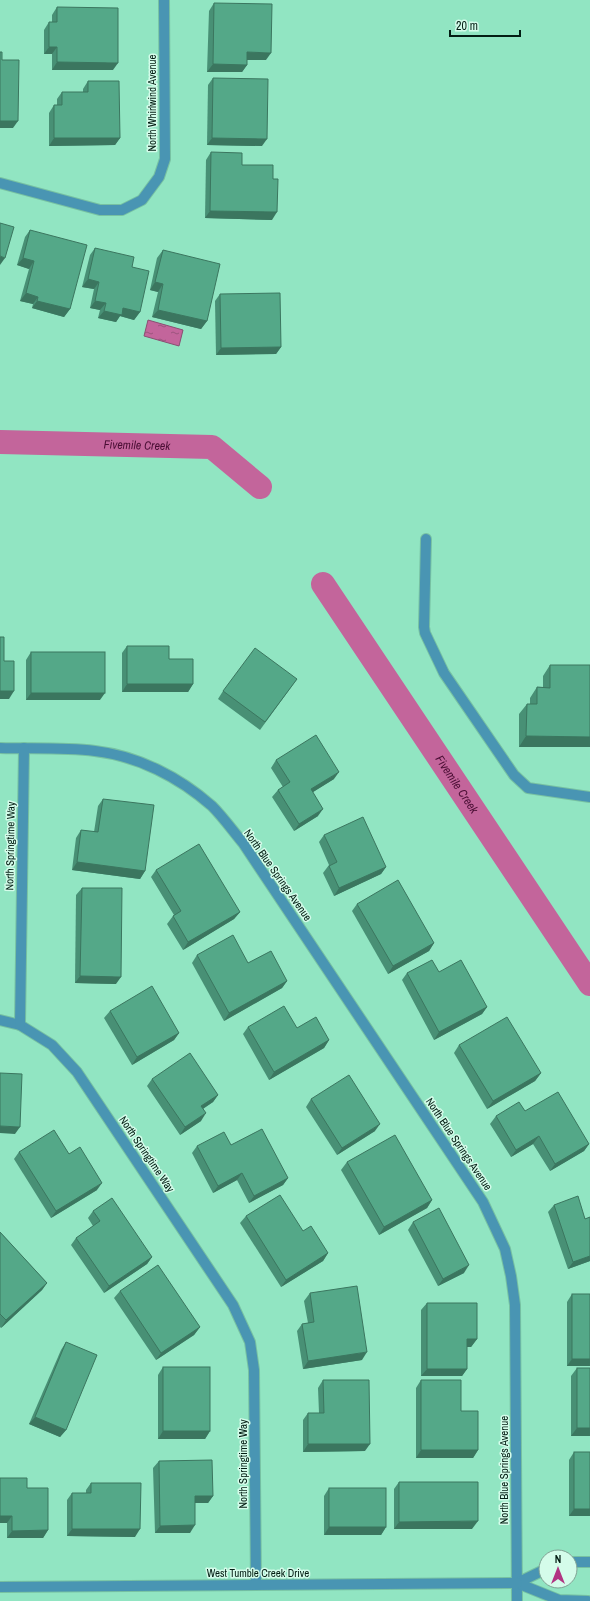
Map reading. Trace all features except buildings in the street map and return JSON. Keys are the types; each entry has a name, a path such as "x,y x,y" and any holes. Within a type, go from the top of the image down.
{"street":[{"name":"North Whirlwind Avenue","path":"0,183 100,210 122,210 142,200 159,177 165,159 164,0"},
{"path":"426,539 424,627 425,633 444,673 514,775 528,788 590,797"},
{"name":"North Blue Springs Avenue","path":"0,748 96,751 122,756 149,765 173,777 212,806 243,843 483,1202 505,1249 511,1276 515,1306 517,1601"},
{"name":"North Springtime Way","path":"24,748 20,1025 52,1045 78,1072 233,1305 250,1342 254,1370 256,1585"},
{"path":"0,1020 20,1025"},
{"path":"578,1562 590,1562"},
{"name":"West Tumble Creek Drive","path":"517,1583 538,1572"},
{"name":"West Tumble Creek Drive","path":"0,1587 517,1583 559,1600 588,1601"}],"water":[{"path":"148,320 183,330 179,346 144,336"}],"waterway":[{"name":"Fivemile Creek","path":"0,442 212,447 260,487"},
{"name":"Fivemile Creek","path":"323,584 590,984"}]}
